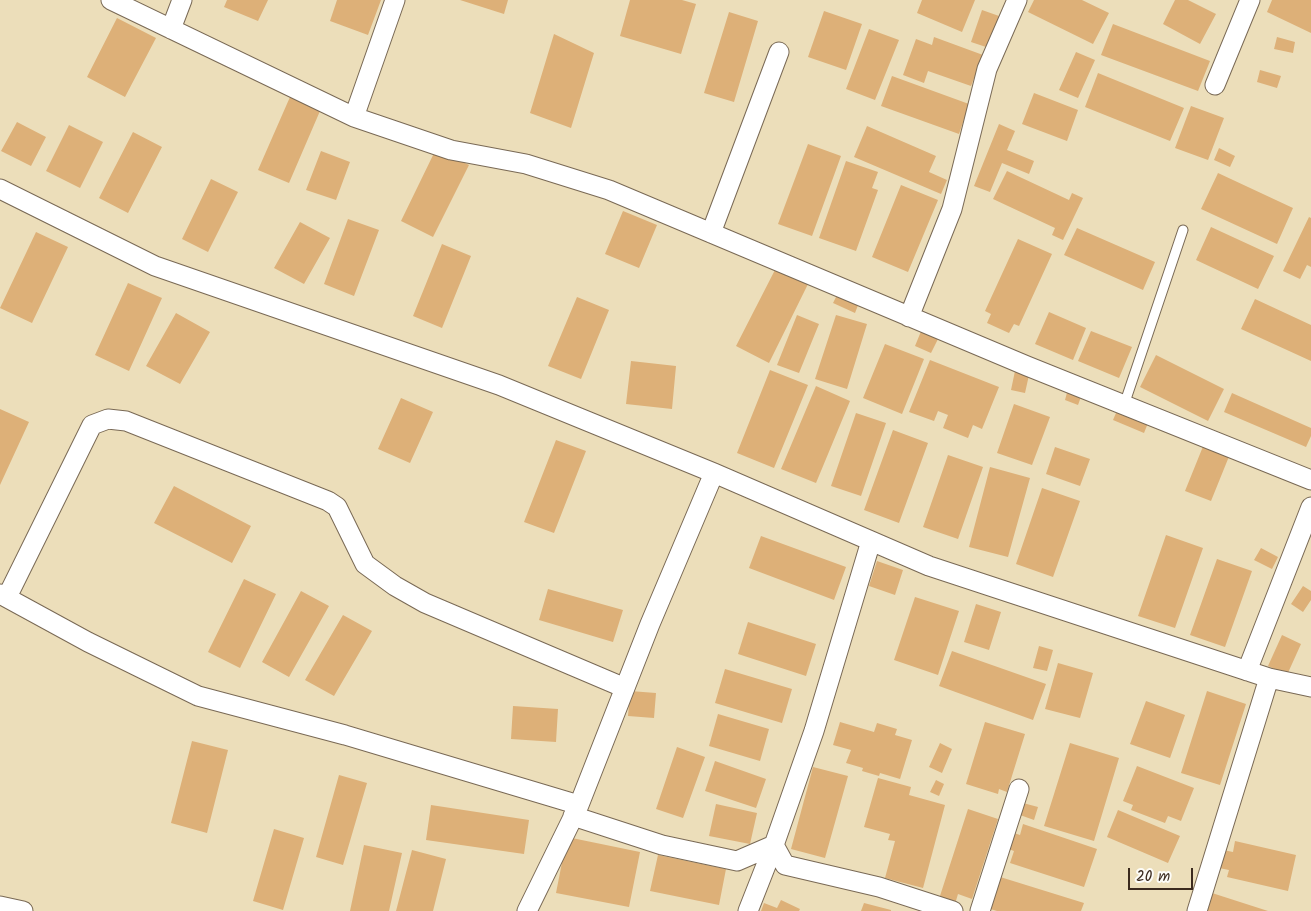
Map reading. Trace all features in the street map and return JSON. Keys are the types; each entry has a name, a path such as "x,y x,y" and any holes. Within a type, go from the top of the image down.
{"street":[{"path":"111,0 354,116 451,150 526,164 609,190 1124,405 1311,480"},
{"path":"171,29 182,0"},
{"path":"354,116 395,0"},
{"path":"909,316 952,209 987,69 1017,0"},
{"path":"1215,85 1250,0"},
{"path":"711,233 779,52"},
{"path":"0,189 155,266 499,385 714,473 929,566 1269,678 1311,687"},
{"path":"625,688 425,603 395,586 365,564 338,508 328,501 126,421 108,419 92,425 3,596 88,642 198,696 345,736 576,810 662,845 737,861 774,845"},
{"path":"527,911 576,810 714,473"},
{"path":"1247,671 1311,507"},
{"path":"748,911 774,845 814,732 871,541"},
{"path":"1197,911 1269,678"},
{"path":"980,911 1019,789"},
{"path":"774,845 785,865 880,887 953,911"},
{"path":"0,906 22,911"}],"lane":[{"path":"1124,405 1183,230"}],"building":[{"path":"227,0 268,0 258,21 224,7"},
{"path":"337,0 381,0 368,35 330,21"},
{"path":"460,0 508,0 504,14"},
{"path":"630,0 682,0 696,4 681,54 620,36"},
{"path":"922,0 975,0 962,32 917,13"},
{"path":"1034,0 1082,0 1109,13 1093,44 1028,12"},
{"path":"1175,0 1188,0 1216,14 1200,44 1163,24"},
{"path":"1272,0 1311,0 1311,33 1267,12"},
{"path":"982,10 999,16 989,48 971,42"},
{"path":"824,11 862,24 846,70 808,57"},
{"path":"729,12 758,21 734,102 704,93"},
{"path":"117,18 156,38 125,97 87,77"},
{"path":"1113,24 1210,61 1198,91 1101,55"},
{"path":"869,29 899,40 875,100 846,89"},
{"path":"554,34 594,53 571,128 530,113"},
{"path":"934,37 983,55 971,86 928,71 924,83 903,75 916,39 932,45"},
{"path":"1277,37 1295,42 1293,53 1274,49"},
{"path":"1076,52 1095,60 1078,98 1059,90"},
{"path":"1260,70 1281,76 1277,88 1257,82"},
{"path":"1098,73 1184,108 1170,141 1085,107"},
{"path":"892,76 969,104 959,134 881,106"},
{"path":"1034,93 1078,110 1067,141 1022,124"},
{"path":"290,97 320,111 289,183 258,170"},
{"path":"1191,106 1224,118 1208,160 1175,148"},
{"path":"17,122 46,137 31,166 1,151"},
{"path":"999,124 1015,131 1007,150 1034,161 1029,174 1002,163 990,192 974,186"},
{"path":"69,125 103,142 80,188 46,171"},
{"path":"867,126 936,156 929,172 947,180 941,194 854,157"},
{"path":"133,132 162,147 128,213 99,198"},
{"path":"808,144 841,156 812,236 778,224"},
{"path":"1219,148 1235,156 1230,167 1214,160"},
{"path":"436,149 469,165 433,237 401,221"},
{"path":"321,151 350,162 336,200 306,190"},
{"path":"846,161 878,172 872,188 878,190 856,251 819,238"},
{"path":"1007,171 1069,200 1072,193 1083,198 1063,240 1052,235 1055,228 993,199"},
{"path":"1218,173 1293,208 1277,244 1201,209"},
{"path":"211,179 238,192 208,252 182,239"},
{"path":"901,185 938,200 908,272 872,257"},
{"path":"623,211 657,225 639,268 605,254"},
{"path":"1309,217 1311,218 1311,267 1307,265 1300,279 1283,271"},
{"path":"348,219 379,230 354,296 324,284"},
{"path":"300,222 330,238 304,284 274,268"},
{"path":"1211,227 1274,256 1258,289 1196,260"},
{"path":"1077,228 1155,262 1143,290 1064,255"},
{"path":"36,232 68,247 32,323 0,308"},
{"path":"1018,239 1052,254 1019,326 1014,324 1009,333 987,323 991,314 985,311"},
{"path":"442,244 471,256 442,328 413,316"},
{"path":"777,266 809,282 769,363 736,346"},
{"path":"128,283 162,298 129,371 95,355"},
{"path":"839,291 860,300 855,313 833,303"},
{"path":"577,297 609,310 581,379 548,366"},
{"path":"1255,299 1311,325 1311,361 1241,329"},
{"path":"1049,312 1086,328 1073,360 1035,344"},
{"path":"176,313 210,332 180,384 146,366"},
{"path":"797,315 819,324 799,373 777,365"},
{"path":"836,315 867,324 847,389 815,379"},
{"path":"922,329 939,337 931,353 915,346"},
{"path":"1091,331 1132,347 1119,378 1078,361"},
{"path":"885,344 924,359 902,414 863,398"},
{"path":"1156,355 1224,389 1208,421 1140,387"},
{"path":"930,360 999,387 982,429 973,425 968,438 943,428 948,415 938,411 934,421 909,412"},
{"path":"631,361 676,366 672,409 626,404"},
{"path":"770,370 808,385 774,468 737,453"},
{"path":"1015,371 1029,375 1025,393 1011,390"},
{"path":"816,386 850,401 816,483 781,469"},
{"path":"1068,389 1082,394 1078,405 1065,400"},
{"path":"1232,393 1311,428 1311,436 1306,447 1224,412"},
{"path":"401,398 433,412 410,463 378,449"},
{"path":"1014,404 1050,417 1032,465 997,453"},
{"path":"1119,406 1150,418 1144,433 1113,420"},
{"path":"0,409 29,422 0,485"},
{"path":"856,413 886,423 861,496 831,486"},
{"path":"893,430 928,443 899,523 864,510"},
{"path":"556,440 586,451 554,533 524,522"},
{"path":"1204,444 1230,454 1211,501 1185,491"},
{"path":"1055,447 1090,459 1080,486 1046,474"},
{"path":"948,455 983,467 958,539 923,527"},
{"path":"990,467 1030,478 1008,557 969,547"},
{"path":"174,486 251,526 232,563 154,523"},
{"path":"1042,488 1080,501 1053,577 1016,564"},
{"path":"1166,535 1203,548 1175,628 1138,616"},
{"path":"761,536 846,567 834,600 749,568"},
{"path":"1261,548 1278,557 1272,569 1254,560"},
{"path":"1217,559 1252,571 1225,647 1190,635"},
{"path":"877,561 903,570 895,595 869,586"},
{"path":"244,579 276,594 240,668 208,652"},
{"path":"1303,586 1311,591 1311,600 1303,612 1291,604"},
{"path":"548,589 623,610 613,642 539,620"},
{"path":"301,591 329,606 289,677 262,662"},
{"path":"915,597 959,611 938,675 894,660"},
{"path":"976,604 1001,612 989,650 964,642"},
{"path":"343,615 372,631 334,696 305,680"},
{"path":"748,622 816,644 806,676 738,654"},
{"path":"1282,635 1301,644 1287,675 1268,666"},
{"path":"1039,646 1053,650 1047,671 1033,668"},
{"path":"952,651 1046,684 1033,720 939,686"},
{"path":"1058,663 1093,673 1080,718 1045,709"},
{"path":"725,669 792,689 782,723 715,703"},
{"path":"630,691 656,693 654,718 628,716"},
{"path":"1207,691 1246,704 1220,785 1181,773"},
{"path":"1146,701 1185,715 1170,758 1130,744"},
{"path":"513,706 558,709 556,742 511,739"},
{"path":"718,714 769,729 760,761 709,746"},
{"path":"840,722 874,732 877,723 897,729 895,735 912,740 900,779 880,773 879,776 862,771 863,768 846,763 851,750 833,745"},
{"path":"985,722 1025,734 1007,792 999,789 998,794 966,784"},
{"path":"192,741 228,750 207,833 171,823"},
{"path":"940,743 952,749 942,773 929,767"},
{"path":"1070,743 1119,758 1094,841 1044,826"},
{"path":"677,747 705,757 683,818 656,809"},
{"path":"715,761 766,779 756,808 705,791"},
{"path":"1137,766 1194,788 1181,821 1168,816 1165,823 1131,810 1133,805 1123,801"},
{"path":"813,767 848,776 825,858 791,849"},
{"path":"339,775 367,783 343,865 316,857"},
{"path":"878,778 911,787 909,795 945,805 923,888 885,878 895,841 888,840 890,834 864,827"},
{"path":"936,780 944,784 939,796 930,792"},
{"path":"1023,803 1038,807 1034,820 1020,815"},
{"path":"716,804 757,813 750,844 709,836"},
{"path":"431,805 529,820 524,854 426,840"},
{"path":"968,809 998,819 972,899 958,894 955,904 939,899"},
{"path":"1118,810 1180,836 1168,863 1107,837"},
{"path":"1023,824 1097,849 1084,887 1010,863 1014,851 1006,848 1011,832 1020,835"},
{"path":"274,829 304,838 283,910 253,901"},
{"path":"567,837 640,852 629,907 556,893"},
{"path":"1235,841 1296,855 1288,891 1227,877 1229,870 1214,867 1218,849 1233,852"},
{"path":"364,845 402,853 389,911 350,911"},
{"path":"412,850 446,859 433,911 396,911"},
{"path":"658,855 726,869 719,905 650,891"},
{"path":"997,876 1084,903 1081,911 997,911 987,908"},
{"path":"1212,893 1268,911 1207,911"},
{"path":"781,900 800,909 799,911 761,911 764,903 777,908"},
{"path":"864,903 891,910 891,911 861,911"}]}
